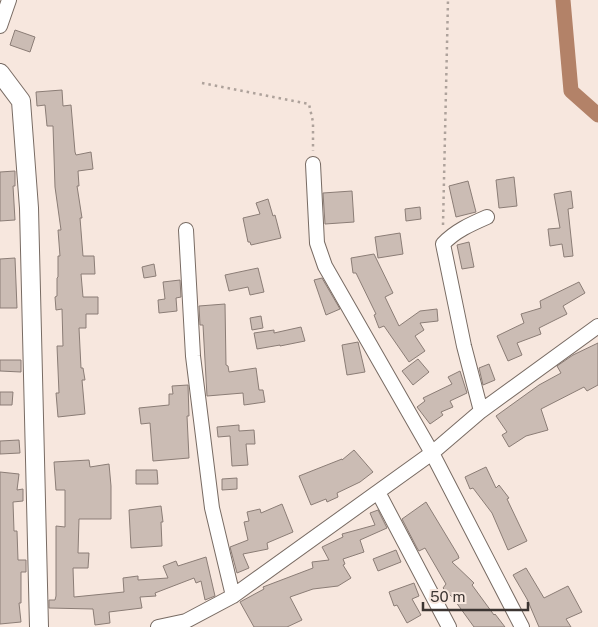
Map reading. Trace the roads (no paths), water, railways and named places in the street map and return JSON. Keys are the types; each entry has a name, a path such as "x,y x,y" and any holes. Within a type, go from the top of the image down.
{"street":[{"path":"0,26 9,0"},
{"path":"0,73 21,101 26,154 29,208 39,627"},
{"path":"313,164 318,243 325,266 432,453 522,627"},
{"path":"481,411 464,346 443,244 449,237 487,217"},
{"path":"186,230 193,356 211,499 234,596"},
{"path":"158,627 192,624 234,596 432,453 481,411 598,326"},
{"path":"378,492 449,627"}],"waterway":[{"path":"563,0 571,91 598,115"}]}
